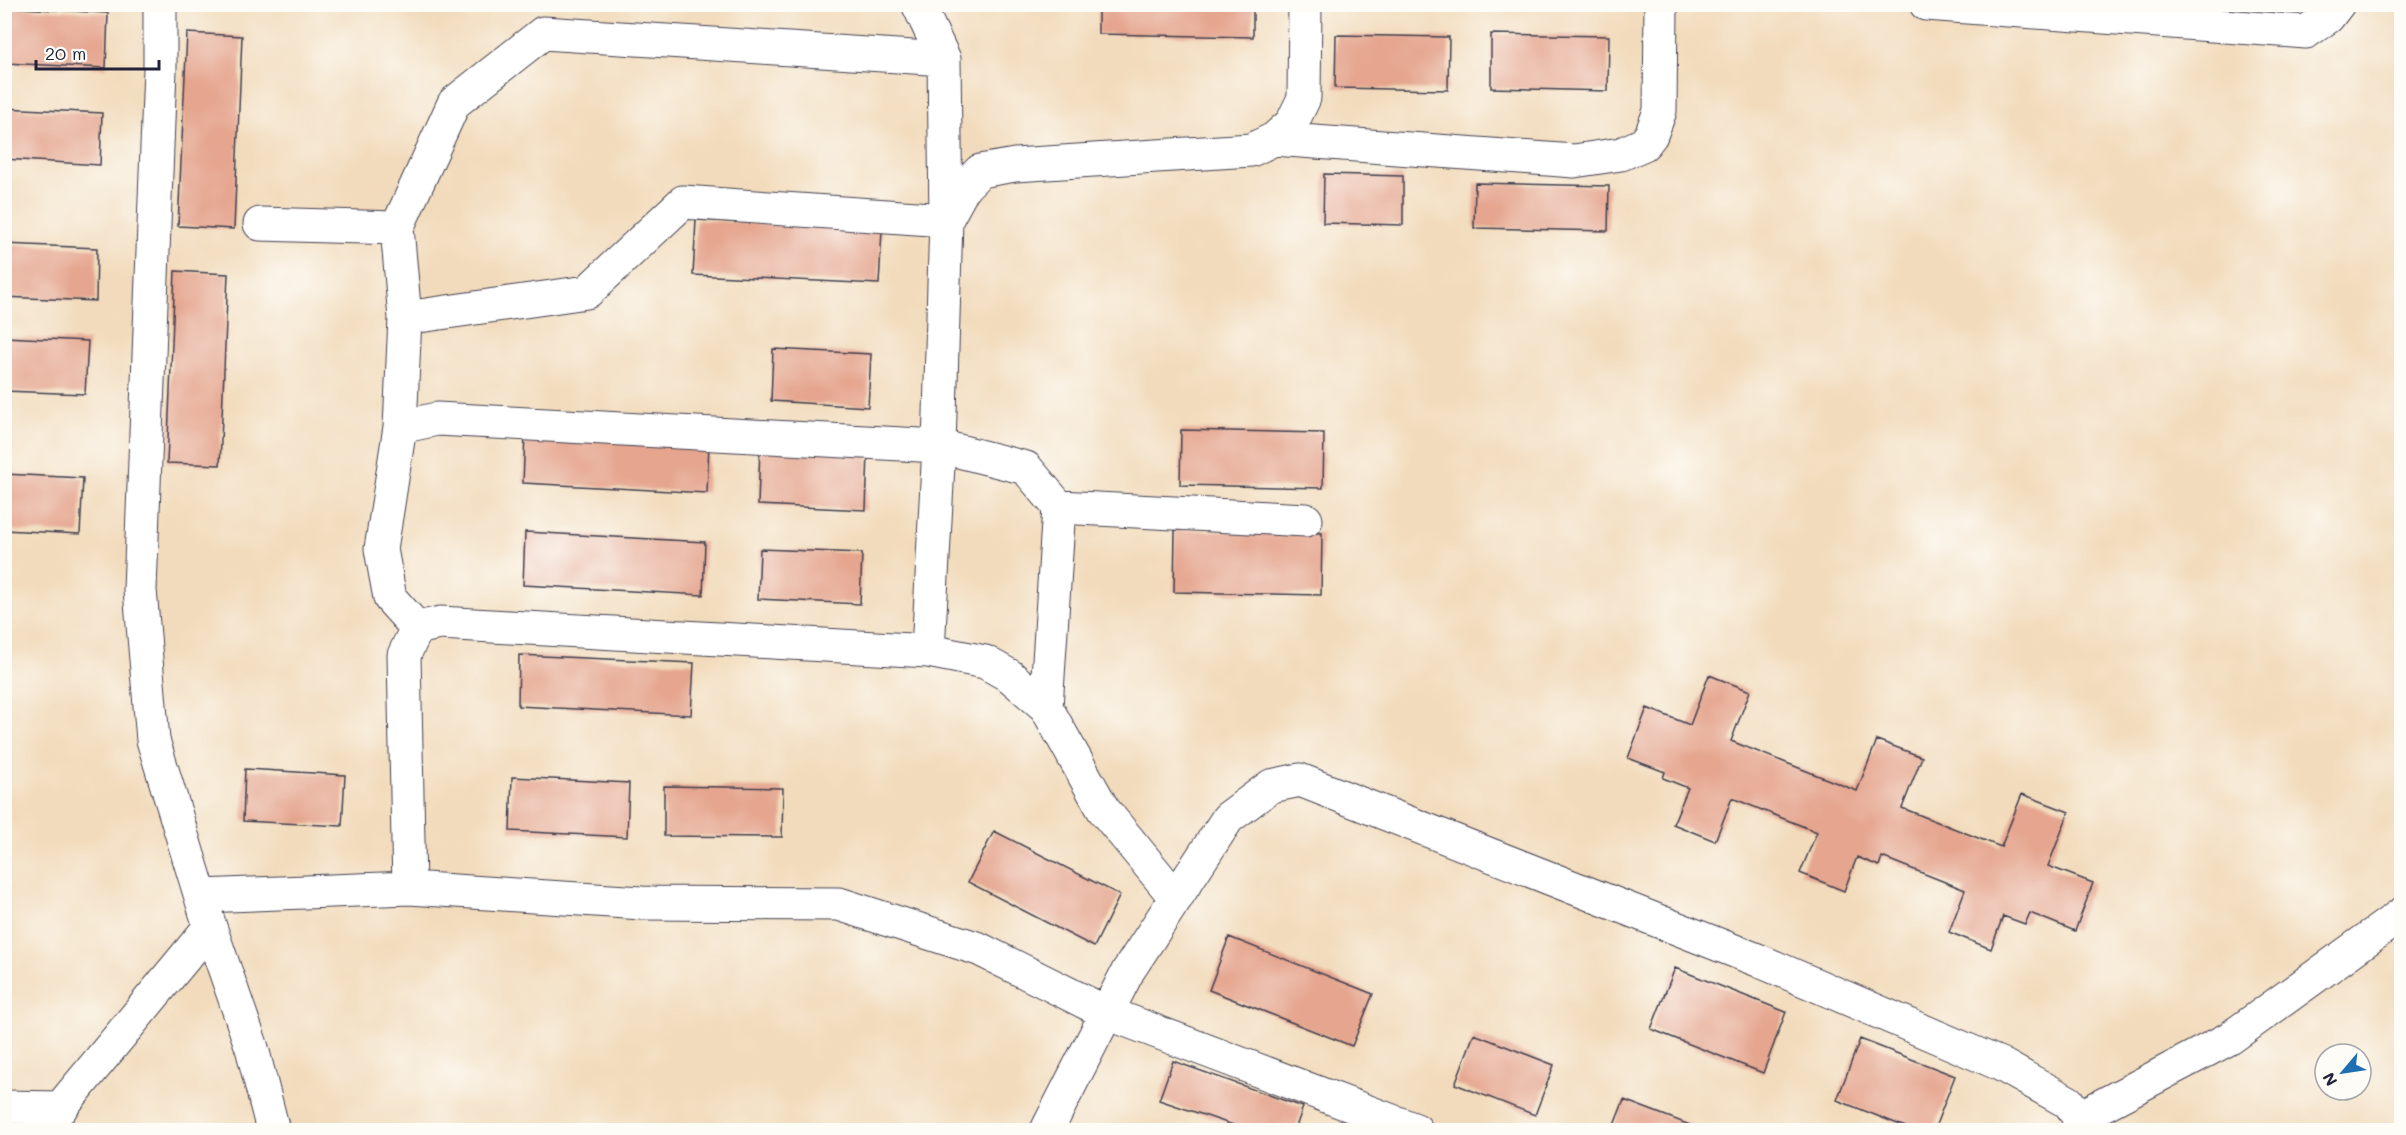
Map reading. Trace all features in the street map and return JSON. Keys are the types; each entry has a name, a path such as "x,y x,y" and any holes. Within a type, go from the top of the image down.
{"street":[{"path":"160,4 160,69 140,590 153,740 210,927 252,1048 273,1131"},
{"path":"918,4 944,59 945,220 939,446 928,651"},
{"path":"945,220 964,187 980,171 1016,165 1251,150 1274,140 1292,123 1304,98 1305,4"},
{"path":"1274,140 1574,160 1621,154 1644,144 1651,135 1660,111 1661,4"},
{"path":"1926,4 2065,9 2306,32 2328,17 2338,4"},
{"path":"417,628 390,598 381,549 400,427 405,318 398,228 454,103 543,33 944,59"},
{"path":"405,318 587,292 682,202 945,220"},
{"path":"260,224 398,228"},
{"path":"400,427 437,419 939,446 1026,468 1059,507 1046,707"},
{"path":"1059,507 1306,520"},
{"path":"417,628 440,623 928,651 985,662 1010,676 1046,707 1103,809 1176,897"},
{"path":"409,888 404,655 417,628"},
{"path":"1047,1131 1128,971 1228,818 1271,786 1300,780 1760,961 2000,1064 2068,1102 2083,1124 2230,1038 2402,914"},
{"path":"201,896 409,888 642,903 839,904 979,949 1107,1013 1416,1131"},
{"path":"4,1107 52,1119 210,927"}],"building":[{"path":"1098,4 1253,4 1253,37 1098,34"},
{"path":"4,7 108,13 106,68 4,63"},
{"path":"187,33 242,36 234,229 178,226"},
{"path":"1491,34 1609,36 1608,91 1491,88"},
{"path":"1336,35 1449,37 1448,90 1335,88"},
{"path":"4,108 102,113 100,165 4,159"},
{"path":"1324,174 1403,176 1403,225 1323,223"},
{"path":"1475,183 1609,186 1608,231 1474,228"},
{"path":"696,220 882,230 879,284 693,275"},
{"path":"4,244 97,248 96,301 4,297"},
{"path":"175,271 228,274 220,465 167,463"},
{"path":"4,337 88,341 85,394 4,391"},
{"path":"773,349 871,354 868,407 771,401"},
{"path":"1181,430 1324,433 1323,488 1180,485"},
{"path":"525,434 709,443 707,493 523,483"},
{"path":"760,447 868,452 866,510 758,505"},
{"path":"4,474 83,478 80,534 4,530"},
{"path":"1175,530 1322,533 1321,595 1174,592"},
{"path":"525,532 705,542 703,595 523,585"},
{"path":"760,549 862,553 860,604 758,599"},
{"path":"519,655 694,663 691,715 518,706"},
{"path":"1709,675 1750,691 1731,741 1857,791 1877,740 1922,757 1902,808 2001,847 2022,794 2069,812 2048,866 2093,883 2075,931 2030,913 2025,924 2003,916 1991,949 1949,932 1965,890 1882,857 1879,866 1857,857 1844,891 1800,873 1817,832 1732,798 1715,841 1673,824 1688,788 1663,778 1665,772 1628,758 1647,708 1690,725"},
{"path":"245,769 345,775 342,826 243,821"},
{"path":"512,777 629,783 627,837 510,831"},
{"path":"664,786 783,788 782,837 664,836"},
{"path":"994,831 1120,895 1094,947 968,882"},
{"path":"1229,937 1373,994 1352,1046 1209,990"},
{"path":"1675,968 1786,1012 1763,1073 1651,1029"},
{"path":"1474,1034 1554,1065 1535,1115 1455,1084"},
{"path":"1860,1039 1955,1076 1934,1130 1913,1130 1837,1100"},
{"path":"1173,1061 1303,1107 1295,1130 1248,1130 1159,1100"},
{"path":"1624,1100 1703,1130 1612,1130"}]}
